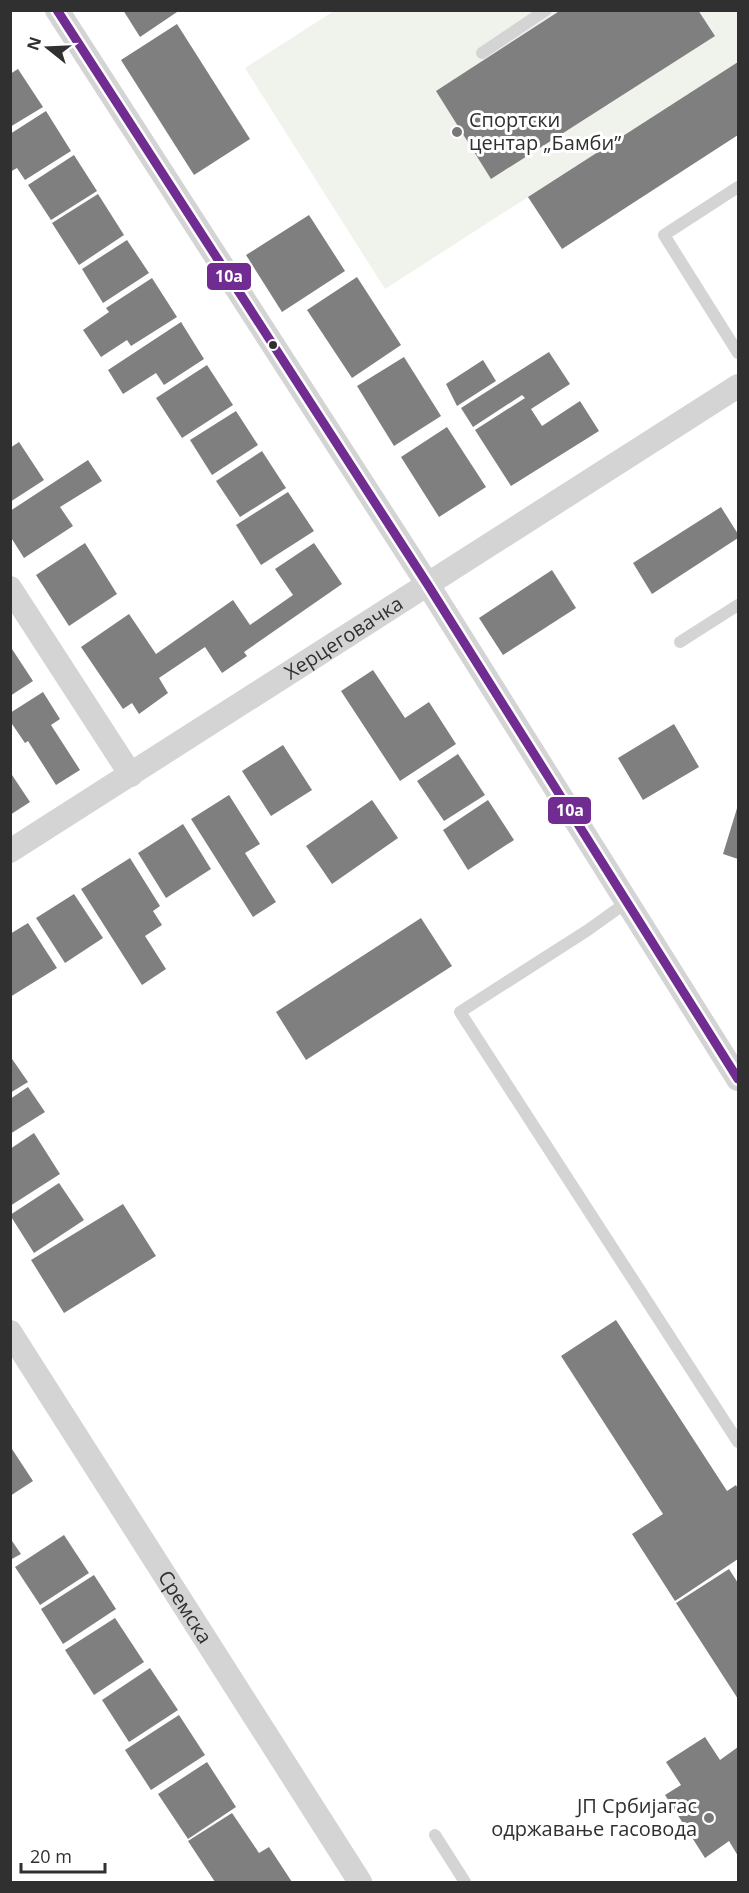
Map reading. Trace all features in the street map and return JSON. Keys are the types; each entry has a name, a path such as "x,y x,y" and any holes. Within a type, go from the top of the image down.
{"street":[{"path":"57,10 428,585 738,1079"},
{"name":"Херцеговачка","path":"10,852 738,386"},
{"path":"10,588 131,775"},
{"name":"Сремска","path":"10,1332 360,1882"}],"lane":[{"path":"482,53 546,10"},
{"path":"738,187 664,235 738,353"},
{"path":"680,642 738,605"},
{"path":"627,902 588,930 460,1012 738,1442"},
{"path":"435,1835 465,1882"}],"shaded area":[{"name":"Спортски центар „Бамби”","path":"334,11 738,11 738,62 385,289 245,68"}],"building":[{"path":"123,10 180,10 140,37"},
{"path":"561,10 698,10 715,36 491,179 436,91"},
{"path":"177,24 250,139 194,175 121,60"},
{"path":"738,62 738,135 562,249 528,197"},
{"path":"18,69 43,107 10,127 10,74"},
{"path":"46,111 71,151 25,180 17,168 10,172 10,134"},
{"path":"74,155 97,191 51,220 28,185"},
{"path":"98,194 124,235 79,265 52,223"},
{"path":"309,215 345,271 282,312 246,255"},
{"path":"127,240 149,273 103,303 82,269"},
{"path":"357,277 401,345 352,378 307,310"},
{"path":"152,278 177,317 131,346 127,340 101,357 83,330 109,312 106,308"},
{"path":"181,322 204,359 164,385 156,373 123,394 108,370"},
{"path":"549,352 570,384 531,409 542,426 580,401 599,431 511,486 475,430 525,398 522,395 473,427 461,408"},
{"path":"404,357 441,416 394,446 357,386"},
{"path":"483,360 496,381 457,406 446,384"},
{"path":"207,365 233,405 182,438 156,398"},
{"path":"236,411 258,445 212,475 190,440"},
{"path":"447,427 486,487 439,517 401,457"},
{"path":"19,442 44,480 10,502 10,448"},
{"path":"262,451 286,488 240,517 216,481"},
{"path":"88,460 102,481 60,507 73,526 24,558 10,536 10,511"},
{"path":"288,492 314,531 261,565 236,525"},
{"path":"721,507 738,534 738,538 652,594 633,563"},
{"path":"85,543 117,594 69,626 36,575"},
{"path":"314,543 342,584 244,652 247,656 222,673 205,647 159,678 168,693 139,714 132,703 123,709 81,647 129,614 156,654 233,600 250,625 293,595 275,569"},
{"path":"552,570 576,608 503,655 479,618"},
{"path":"10,646 33,681 10,696"},
{"path":"373,670 405,718 429,702 456,744 400,781 341,691"},
{"path":"43,692 60,719 51,725 80,770 56,785 28,741 25,743 10,721 10,713"},
{"path":"674,724 699,767 643,800 618,758"},
{"path":"283,745 312,790 271,816 242,771"},
{"path":"458,754 485,795 444,821 417,781"},
{"path":"10,772 30,802 10,815"},
{"path":"229,795 260,844 245,853 276,902 253,917 191,819"},
{"path":"372,800 398,838 332,884 306,846"},
{"path":"488,800 514,840 468,870 443,830"},
{"path":"738,805 738,859 723,854"},
{"path":"183,824 211,869 166,898 138,853"},
{"path":"130,858 160,906 153,911 162,925 145,936 166,969 142,985 81,889"},
{"path":"74,894 103,938 65,963 36,918"},
{"path":"421,918 452,966 306,1060 276,1012"},
{"path":"28,923 57,968 10,997 10,934"},
{"path":"10,1056 28,1082 10,1093"},
{"path":"28,1087 45,1112 10,1134 10,1099"},
{"path":"34,1133 60,1174 10,1206 10,1149"},
{"path":"59,1183 84,1220 34,1253 10,1215"},
{"path":"123,1204 156,1256 64,1313 31,1260"},
{"path":"616,1320 727,1491 736,1485 738,1489 738,1559 675,1601 632,1534 663,1514 561,1356"},
{"path":"10,1446 33,1481 10,1496"},
{"path":"64,1535 89,1573 40,1605 15,1567"},
{"path":"10,1538 21,1554 10,1560"},
{"path":"729,1569 738,1583 738,1699 676,1603"},
{"path":"94,1575 116,1609 63,1644 41,1609"},
{"path":"115,1618 144,1662 94,1695 65,1650"},
{"path":"150,1668 178,1710 129,1742 102,1700"},
{"path":"179,1715 205,1755 151,1790 125,1750"},
{"name":"ЈП Србијагас одржавање гасовода","path":"705,1737 720,1760 738,1747 738,1856 729,1841 705,1858 665,1795 681,1785 666,1762"},
{"path":"207,1762 236,1807 188,1839 158,1794"},
{"path":"232,1813 259,1853 269,1847 292,1882 215,1882 188,1841"}],"transit line":[{"name":"10а","path":"57,10 428,585 738,1079"}],"place":[{"name":"Спортски центар „Бамби”","path":"457,132"},
{"name":"ЈП Србијагас одржавање гасовода","path":"709,1818"}]}
